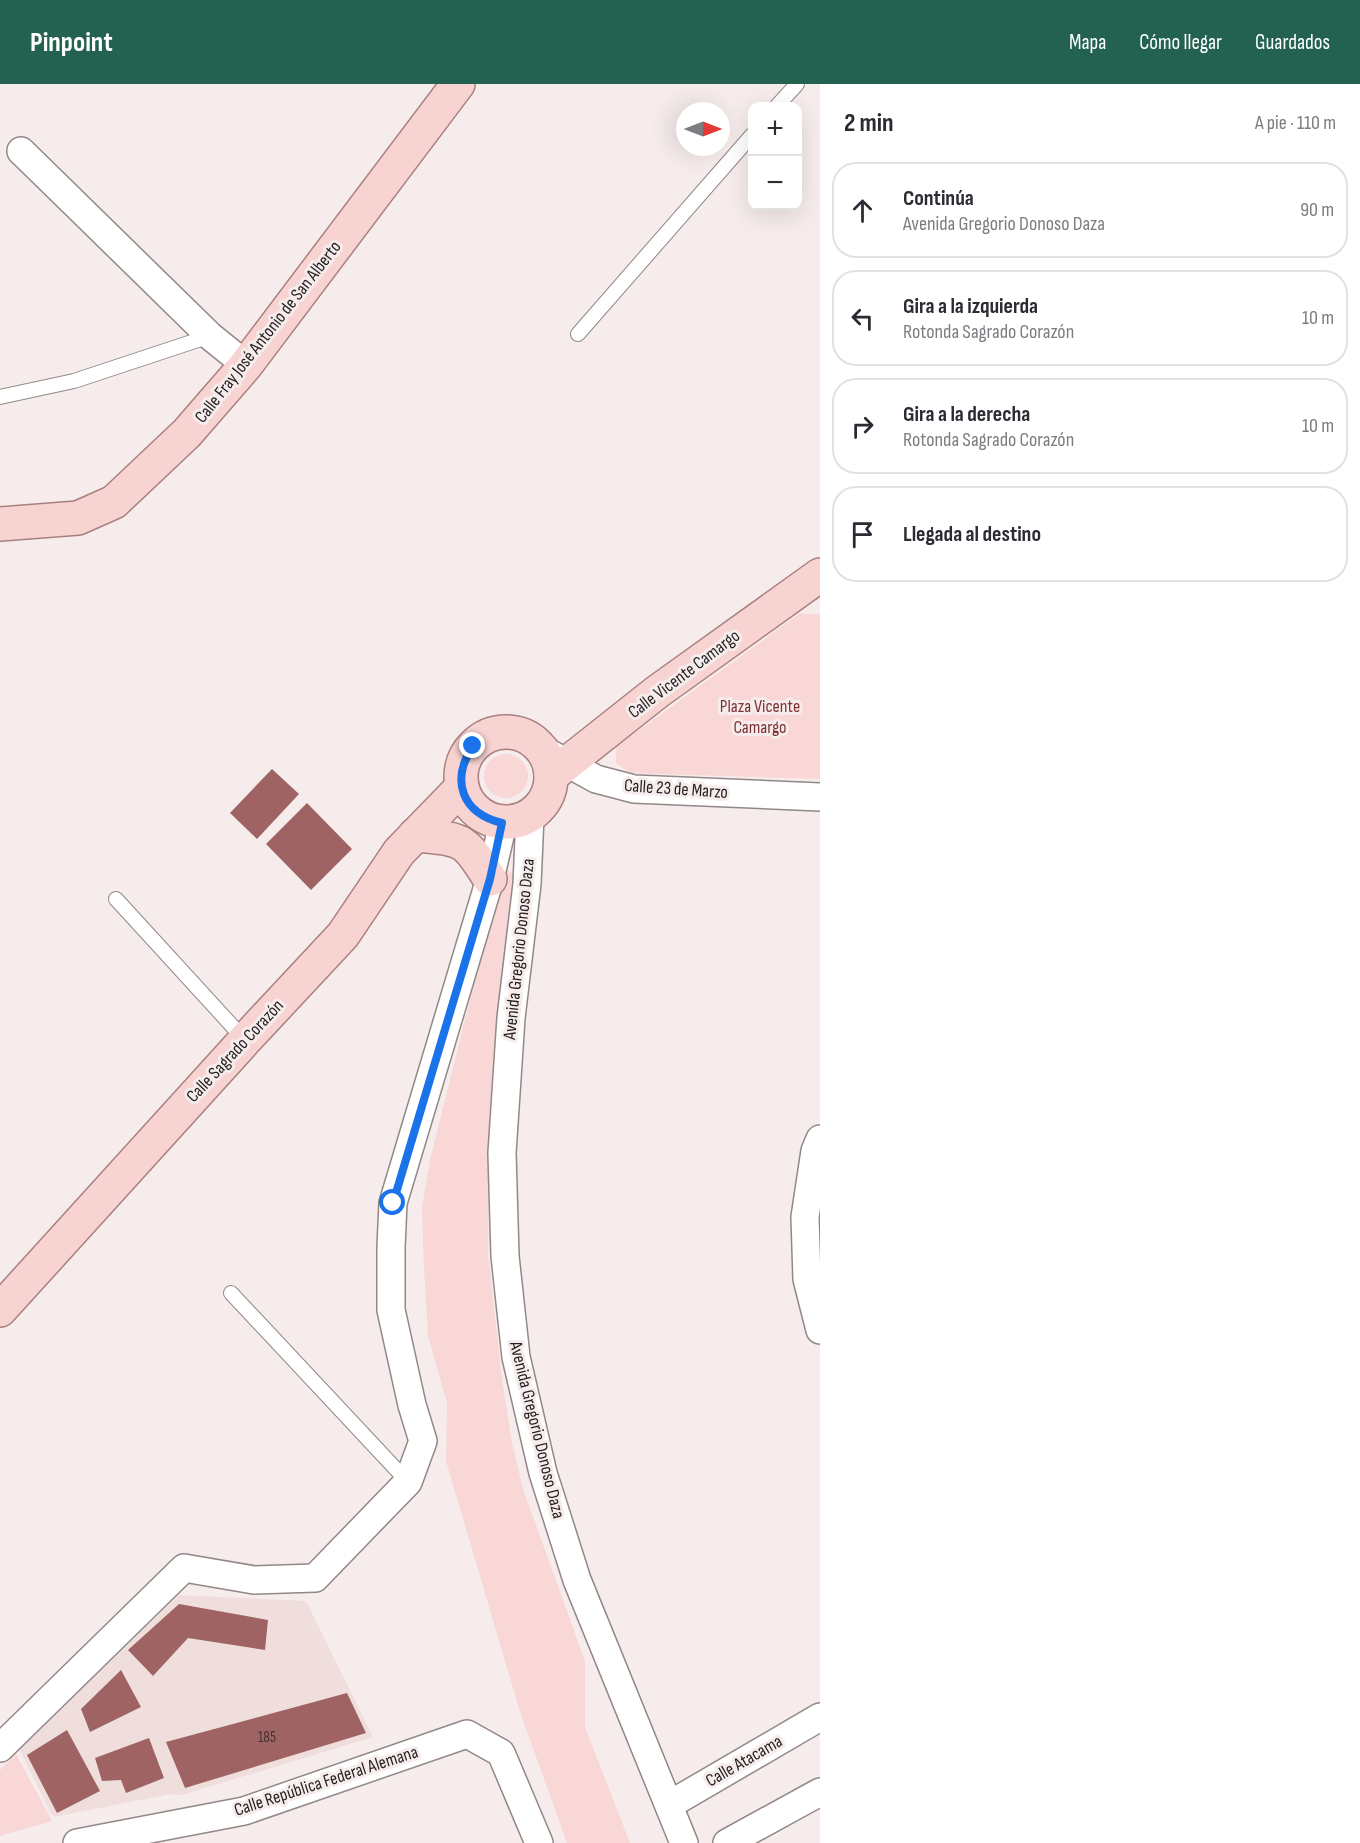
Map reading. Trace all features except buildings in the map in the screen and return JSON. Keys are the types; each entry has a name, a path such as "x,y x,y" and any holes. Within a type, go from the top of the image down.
{"main road":[{"name":"Calle Fray José Antonio de San Alberto","path":"0,524 78,518 114,502 187,434 246,365 458,84"},
{"name":"Calle Vicente Camargo","path":"553,763 657,692 820,575"},
{"path":"500,733 514,733 529,738 553,763 549,792 542,806 516,819 489,819 476,812 467,800 462,787 461,772 465,758 473,746 485,737 500,733"},
{"name":"Calle Sagrado Corazón","path":"0,1310 343,935 399,852 462,787"},
{"path":"415,835 452,839 463,843 473,852 490,879"}],"street":[{"path":"21,151 210,336 246,365"},
{"name":"Calle 23 de Marzo","path":"553,763 596,779 634,789 820,797"},
{"name":"Avenida Gregorio Donoso Daza","path":"408,1482 423,1441 412,1405 391,1310 393,1203 490,879 516,819"},
{"name":"Avenida Gregorio Donoso Daza","path":"516,819 527,884 511,1018 502,1153 505,1256 516,1357 543,1473 577,1580 684,1843"},
{"path":"820,1139 814,1150 805,1217 807,1279 820,1330"},
{"path":"0,1748 184,1568 254,1580 315,1578 408,1482"},
{"name":"Calle Atacama","path":"669,1805 820,1717"},
{"name":"Calle República Federal Alemana","path":"77,1843 244,1811 467,1734 501,1753 539,1843"},
{"path":"727,1843 820,1792"}],"lane":[{"path":"781,102 797,84"},
{"path":"578,334 748,141"},
{"path":"0,398 74,381 210,336"},
{"path":"116,899 245,1040"},
{"path":"231,1293 408,1482"}],"shaded area":[{"path":"179,1595 306,1601 373,1737 182,1795 171,1794 53,1817 19,1749"}],"green space":[{"name":"Plaza Vicente Camargo","path":"799,614 820,614 820,779 630,773 616,763 616,747"},
{"path":"506,754 522,760 528,776 522,792 506,798 490,792 484,776 490,760"},
{"path":"503,867 516,876 489,1117 488,1254 502,1379 512,1443 523,1489 585,1661 585,1727 630,1843 567,1843 520,1712 446,1461 447,1403 428,1336 422,1207 430,1160"},
{"path":"16,1754 52,1821 0,1836 0,1770"}],"route":[{"path":"393,1203 490,879 502,823 476,812 467,800 462,787 461,772 465,758 473,746"}]}
